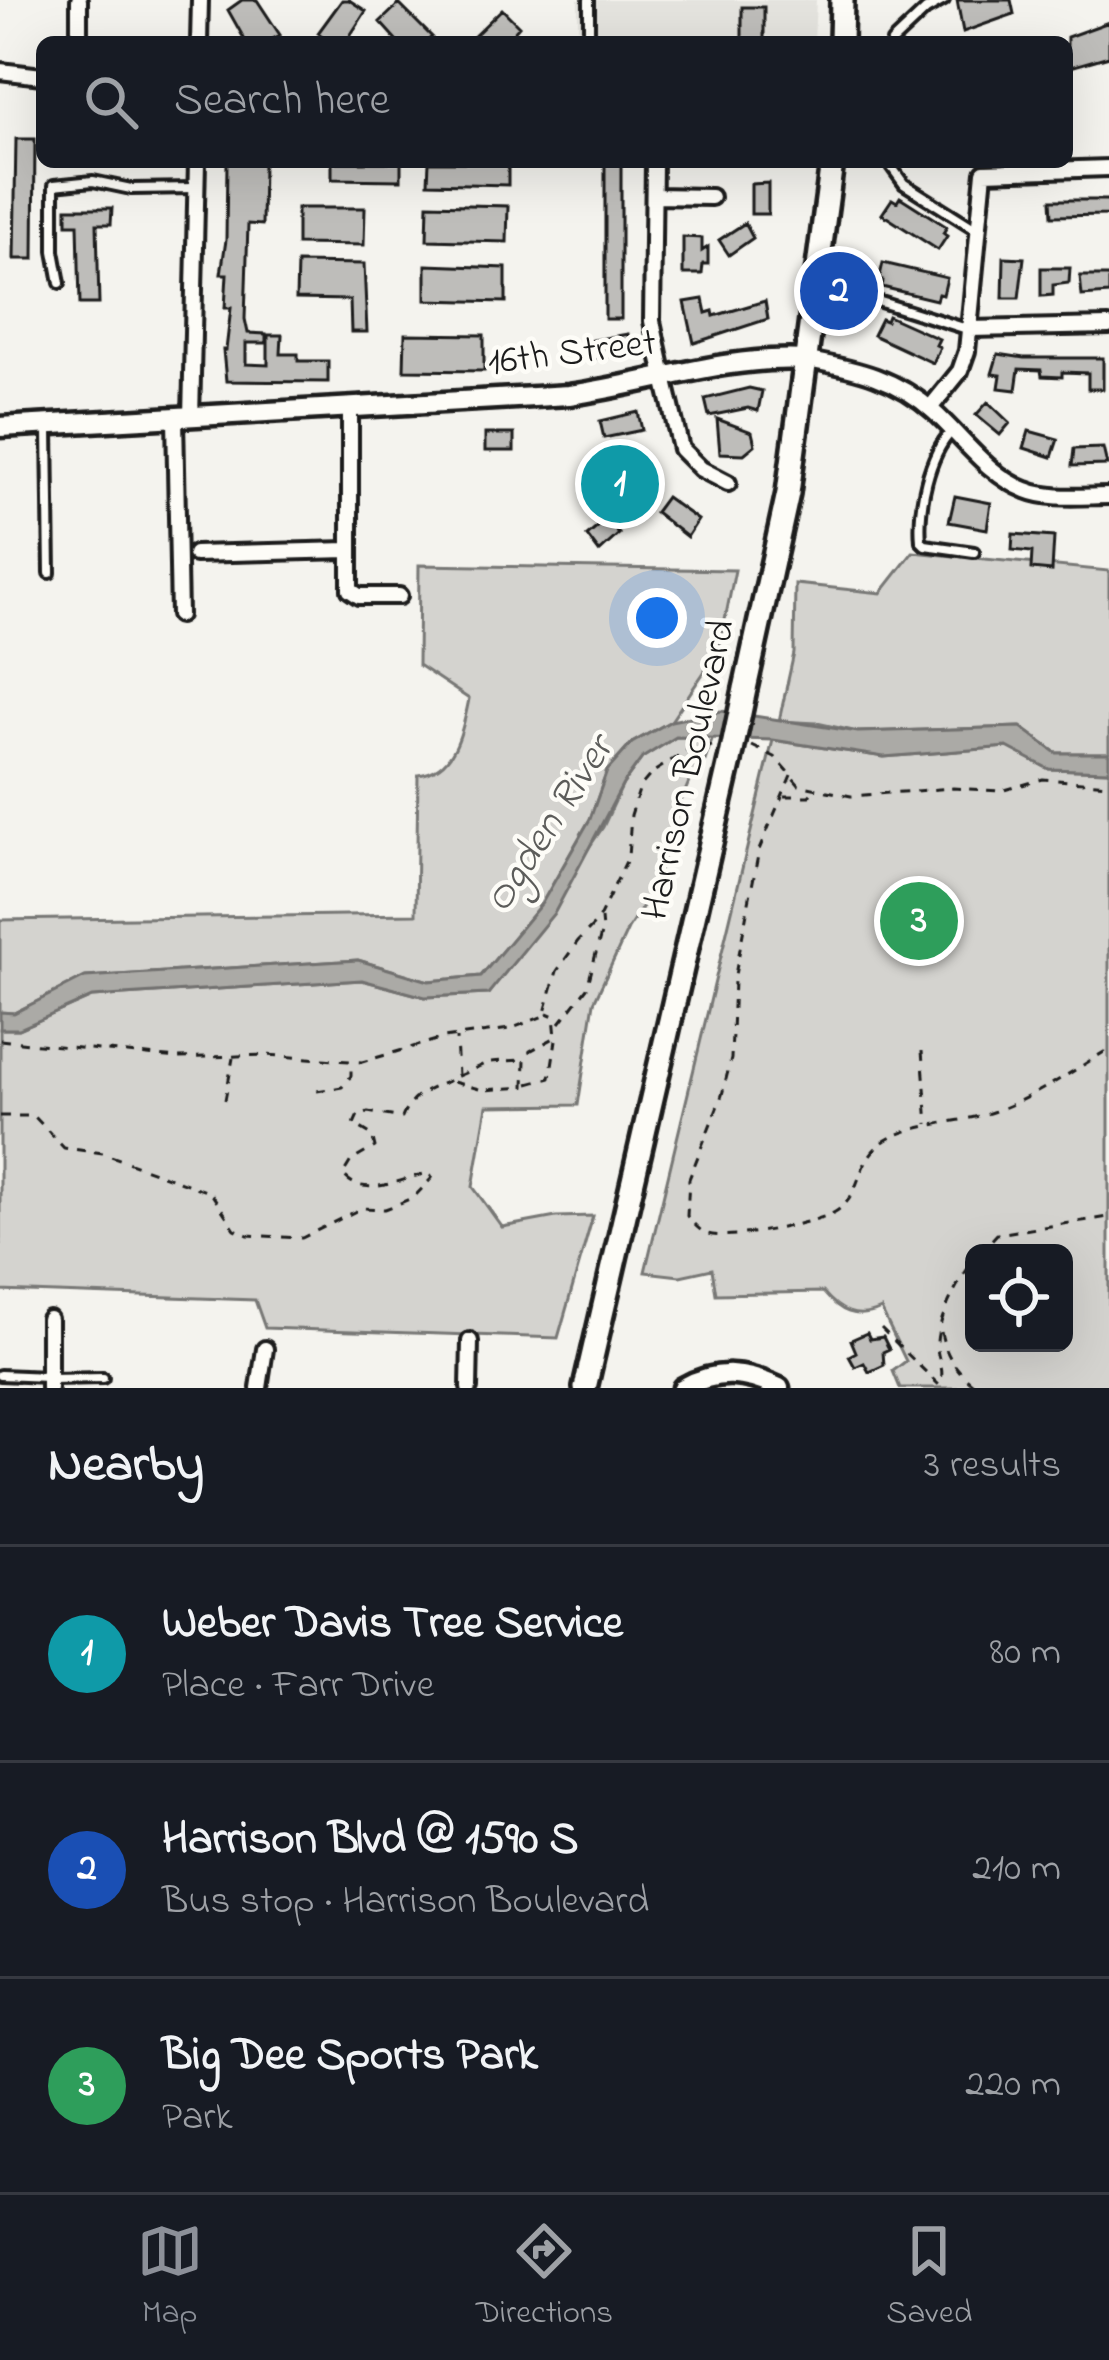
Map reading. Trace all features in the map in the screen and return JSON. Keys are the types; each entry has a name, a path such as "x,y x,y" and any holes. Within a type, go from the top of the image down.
{"main road":[{"path":"841,36 842,0"},
{"name":"Harrison Boulevard","path":"585,1388 783,518 831,168"}],"street":[{"path":"79,0 79,36"},
{"path":"199,36 200,0"},
{"path":"0,71 36,75"},
{"path":"179,615 183,419 197,168"},
{"path":"654,168 652,321 681,449 701,469 728,483"},
{"path":"930,408 960,371 969,329 984,172 1109,168"},
{"path":"654,196 711,196"},
{"path":"969,329 1109,326"},
{"name":"16th Street","path":"0,427 569,394 736,360 808,360 873,374 930,408 1003,479 1030,492 1109,496"},
{"path":"350,408 348,580 354,594 399,596"},
{"path":"195,554 348,550"},
{"path":"49,1319 49,1381"},
{"path":"469,1388 470,1341"},
{"path":"259,1388 265,1349"},
{"path":"683,1388 700,1379 745,1374 778,1388"}],"lane":[{"path":"589,36 590,0"},
{"path":"898,36 944,0"},
{"path":"892,168 904,184 977,230"},
{"path":"60,283 54,251 54,185 93,181 131,189 196,188"},
{"path":"871,299 969,329"},
{"path":"48,427 50,573"},
{"path":"953,430 939,444 931,468 921,541 974,552"},
{"path":"0,1375 49,1381 103,1378"}],"path":[{"path":"0,1040 176,1058 267,1055 352,1062 456,1036 510,1029 544,1016 556,970 599,918 628,857 631,815 640,787 686,751 760,748 799,785 851,796 952,788 1001,791 1043,779 1109,784"},
{"path":"791,775 759,850 734,980 731,1058 722,1095 689,1179 687,1216 707,1234 751,1234 835,1211 850,1196 872,1147 928,1126 987,1114 1058,1080 1109,1048"},
{"path":"783,796 809,796 814,789"},
{"path":"557,1025 587,988 602,931 599,918"},
{"path":"449,1081 483,1090 517,1089 550,1078 557,1025 554,1016 545,1012"},
{"path":"456,1036 458,1076"},
{"path":"526,1084 525,1060 530,1052 556,1037"},
{"path":"922,1051 928,1126"},
{"path":"225,1100 233,1056"},
{"path":"0,1116 34,1116 64,1148 103,1153 211,1193 242,1234 302,1238 362,1208 398,1204 433,1178 429,1173 395,1185 349,1183 343,1174 351,1161 375,1147 372,1135 354,1124 358,1115 368,1112 402,1118 422,1091 490,1062 525,1060"},
{"path":"317,1090 342,1087 351,1076 352,1062"},
{"path":"988,1244 997,1234 1109,1217"},
{"path":"881,1328 940,1385 944,1376 936,1344 965,1278"},
{"path":"940,1328 945,1352 962,1376 978,1388"}],"shaded area":[{"path":"578,0 816,0 814,36 578,36"},
{"path":"913,552 1109,571 1109,753 1056,753 1020,727 858,732 779,721 794,653 795,584 881,593"},
{"path":"419,565 735,570 719,650 671,721 632,743 607,771 590,819 542,903 481,976 429,981 358,960 86,977 14,1013 0,1012 0,920 416,914 418,775 441,766 456,747 469,699 418,665"},
{"path":"721,711 858,732 1021,727 1056,753 1109,753 1109,771 1049,769 1007,747 884,757 773,740 676,737 642,758 623,784 555,912 488,994 425,997 362,980 92,997 19,1029 0,1029 0,1012 14,1013 85,977 358,960 429,981 481,976 542,903 590,819 607,771 632,743 671,721"},
{"path":"713,736 704,764 689,782 679,806 652,892 628,929 594,1002 578,1105 487,1106 473,1187 502,1227 593,1216 558,1338 265,1328 255,1300 0,1291 0,1029 19,1029 92,997 362,980 425,997 488,994 603,827 623,784 642,758 676,737"},
{"path":"773,740 884,757 1008,747 1049,769 1109,771 1109,1388 900,1388 893,1371 906,1361 881,1309 849,1312 823,1292 716,1294 712,1269 680,1276 645,1272"}],"building":[{"path":"242,0 257,0 280,35 243,36 228,10"},
{"path":"342,0 366,11 350,36 318,33"},
{"path":"957,0 1011,0 1014,14 963,32"},
{"path":"399,4 431,36 393,36 380,22"},
{"path":"742,7 764,7 764,36 742,36"},
{"path":"502,9 519,26 510,36 474,36"},
{"path":"1109,22 1109,56 1073,66 1070,36"},
{"path":"16,139 35,139 34,259 14,259"},
{"path":"227,168 263,168 262,225 248,224 245,319 248,333 266,334 266,343 246,343 246,364 268,365 268,335 282,335 281,354 298,354 298,361 328,361 328,382 226,381 223,350 231,308 225,308 227,274 221,274"},
{"path":"332,168 401,168 401,180 332,179"},
{"path":"429,168 508,168 508,185 428,183"},
{"path":"605,168 621,168 621,319 605,319"},
{"path":"768,183 768,214 751,214 751,184"},
{"path":"900,197 947,227 938,250 882,214 892,199 897,202"},
{"path":"1051,200 1109,200 1109,215 1052,216"},
{"path":"428,204 508,206 507,242 427,240"},
{"path":"67,208 112,208 111,224 97,224 99,304 80,304 78,224 67,224"},
{"path":"297,208 365,208 364,245 297,244"},
{"path":"745,223 753,238 729,255 719,240"},
{"path":"683,237 702,238 702,251 708,247 708,264 703,264 702,274 683,274"},
{"path":"1004,257 1024,258 1019,298 1003,298"},
{"path":"297,263 364,264 367,332 351,332 350,300 296,299"},
{"path":"883,263 947,278 943,295 938,294 936,300 882,287"},
{"path":"426,265 506,268 506,302 426,300"},
{"path":"1041,268 1070,268 1069,283 1053,285 1053,295 1041,296"},
{"path":"1080,276 1109,276 1109,294 1082,296"},
{"path":"703,299 706,313 713,311 714,316 765,301 768,319 694,343 685,302"},
{"path":"888,316 939,339 933,363 873,335 881,319 886,321"},
{"path":"405,334 484,335 484,371 404,370"},
{"path":"628,334 631,352 591,359 588,341"},
{"path":"998,354 1103,358 1103,389 1088,389 1088,373 1042,376 1041,370 1019,369 1016,390 999,388 1001,375 992,374"},
{"path":"749,388 762,391 758,411 748,408 709,416 705,399"},
{"path":"988,402 1010,423 1000,435 976,415"},
{"path":"638,412 642,430 604,438 600,421"},
{"path":"717,419 752,432 755,445 744,454 720,453"},
{"path":"1029,431 1058,439 1052,457 1024,448"},
{"path":"485,434 514,434 514,451 485,451"},
{"path":"1103,448 1107,465 1072,466 1074,449"},
{"path":"626,459 633,471 628,474 643,501 629,509 621,492 613,496 602,472"},
{"path":"955,496 991,503 987,529 949,522"},
{"path":"666,497 698,520 687,537 655,512"},
{"path":"606,520 619,534 599,552 587,536"},
{"path":"1013,534 1054,537 1052,571 1031,569 1032,552 1012,550"},
{"path":"867,1333 870,1339 883,1337 889,1349 883,1352 884,1365 869,1372 864,1363 855,1367 849,1356 856,1352 851,1340"}],"place":[{"name":"Harrison Blvd @ 1590 S","path":"839,291"},
{"name":"Weber Davis Tree Service","path":"620,484"},
{"name":"Big Dee Sports Park","path":"919,921"}],"water label":[{"name":"Ogden River","path":"550,825"}]}
